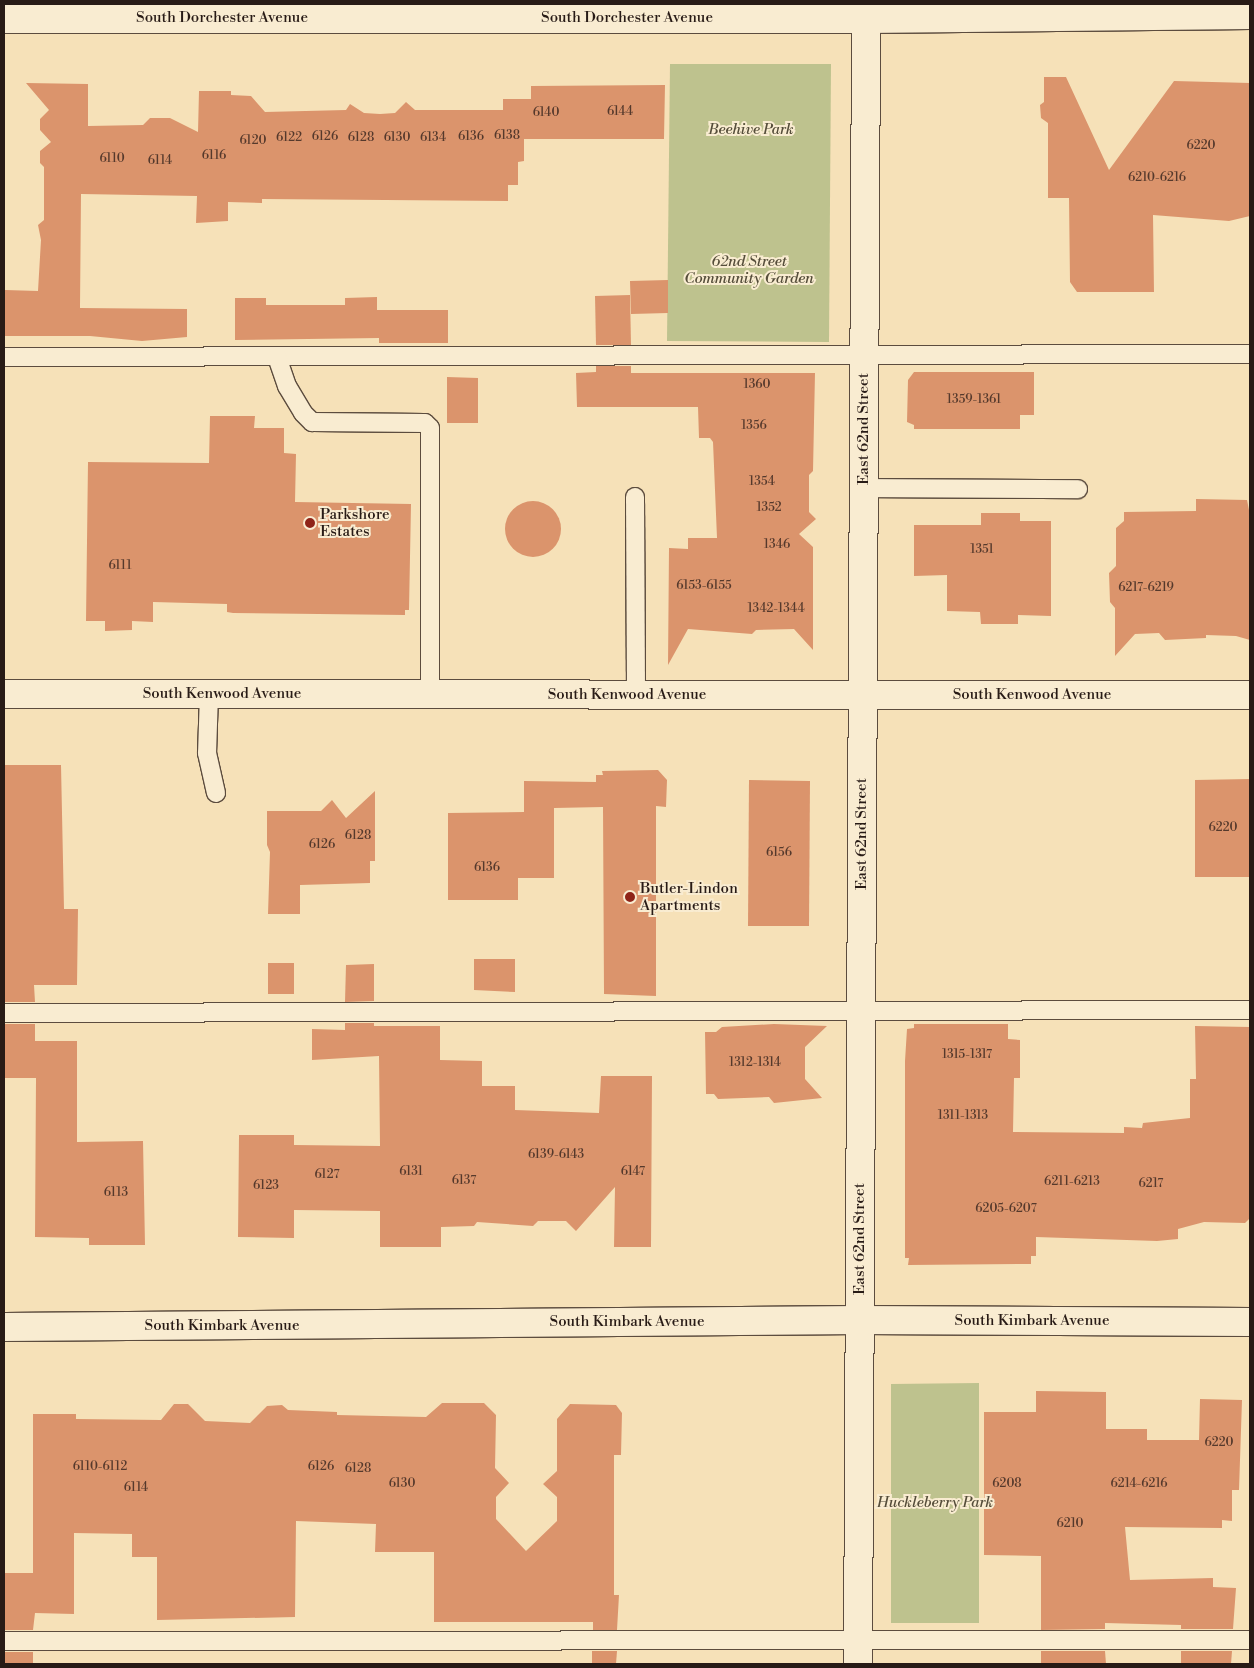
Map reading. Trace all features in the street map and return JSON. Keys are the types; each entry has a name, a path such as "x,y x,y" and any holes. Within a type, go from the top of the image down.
{"street":[{"name":"South Dorchester Avenue","path":"4,19 387,11 1101,10 1250,15"},
{"name":"East 62nd Street","path":"858,1651 866,11"},
{"name":"South Kenwood Avenue","path":"4,694 1250,695"},
{"name":"South Kimbark Avenue","path":"4,1327 860,1320 1250,1322"}],"lane":[{"path":"4,357 1250,354"},
{"path":"277,357 287,386 303,413 312,422 425,423 430,428 430,695"},
{"path":"863,488 1078,489"},
{"path":"635,497 636,695"},
{"path":"209,694 207,753 216,793"},
{"path":"4,1013 1250,1010"},
{"path":"4,1641 858,1651 1250,1640"}],"green space":[{"path":"670,64 831,64 829,342 667,341"},
{"name":"Huckleberry Park","path":"979,1383 979,1623 891,1623 891,1384"}],"building":[{"path":"1044,77 1066,77 1109,170 1174,81 1250,83 1250,216 1229,221 1153,215 1154,292 1077,292 1070,282 1069,198 1048,198 1048,123 1041,118 1040,105 1044,102"},
{"path":"26,83 88,84 88,126 143,125 150,118 170,118 198,132 199,91 231,91 231,95 251,96 265,112 346,110 350,104 364,113 380,114 395,113 406,102 415,110 503,110 503,99 531,99 531,86 665,85 664,139 524,139 524,161 518,162 518,185 508,185 508,201 262,199 262,203 228,202 228,221 196,223 197,196 81,194 80,308 187,309 187,337 142,341 90,336 4,336 5,290 38,291 41,240 38,225 44,220 44,167 40,163 40,151 51,142 40,130 40,119 49,110"},
{"path":"668,280 668,313 631,314 630,281"},
{"path":"630,295 631,345 596,345 595,296"},
{"path":"377,297 377,310 448,310 448,343 379,343 379,338 235,340 235,298 266,298 266,305 345,305 345,298"},
{"path":"596,366 631,366 631,373 815,373 813,471 809,475 809,512 816,519 799,534 813,547 813,650 794,629 756,630 752,634 688,629 668,665 669,548 688,549 688,538 717,538 713,442 710,438 699,438 698,407 577,407 576,373 596,372"},
{"path":"914,372 1034,372 1034,415 1020,415 1020,429 914,429 914,425 907,422 908,380"},
{"path":"447,377 478,378 478,423 447,423"},
{"name":"Parkshore Estates","path":"210,416 255,416 254,428 284,428 284,453 296,454 295,502 411,504 409,610 405,610 405,615 233,613 227,612 227,604 153,602 153,622 132,621 132,630 105,631 105,621 86,621 88,462 209,463"},
{"path":"1196,499 1247,500 1250,515 1250,640 1236,636 1206,635 1206,638 1165,640 1159,633 1135,634 1115,656 1115,608 1110,602 1109,573 1116,566 1116,528 1124,521 1124,512 1196,511"},
{"path":"527,501 539,501 553,509 561,523 559,540 553,549 539,557 527,557 517,552 510,545 505,535 505,523 510,513 517,506"},
{"path":"981,513 1020,513 1020,521 1051,521 1051,616 1018,615 1018,624 981,624 980,612 947,611 947,575 914,576 914,525 981,525"},
{"path":"4,765 61,765 64,909 78,909 77,985 34,985 35,1002 4,1002"},
{"path":"658,770 667,780 666,807 656,806 656,996 604,994 603,807 554,808 554,878 518,878 518,900 448,900 448,813 524,812 524,781 596,782 596,775 603,775 602,771"},
{"path":"1250,779 1250,877 1195,877 1195,780"},
{"path":"749,780 810,781 809,926 748,926"},
{"path":"375,791 375,861 370,861 370,883 300,885 300,914 268,914 270,852 267,845 267,811 321,811 332,800 346,818"},
{"path":"474,959 515,959 515,992 474,990"},
{"path":"268,963 294,963 294,994 268,994"},
{"path":"374,964 374,1001 345,1002 346,965"},
{"path":"345,1023 374,1023 374,1026 440,1026 440,1060 482,1061 482,1086 515,1086 515,1110 599,1113 601,1076 652,1076 651,1247 614,1247 615,1187 576,1231 566,1221 538,1221 533,1226 477,1222 474,1226 441,1227 441,1247 380,1247 380,1211 294,1210 294,1238 238,1237 239,1135 294,1135 294,1145 380,1146 379,1056 312,1060 312,1029 345,1030"},
{"path":"4,1024 35,1024 35,1041 77,1041 77,1142 143,1141 145,1245 89,1245 89,1238 35,1237 36,1078 4,1078"},
{"path":"774,1024 827,1026 805,1047 805,1079 822,1098 774,1103 769,1097 718,1099 714,1094 706,1094 705,1032 716,1032 722,1027"},
{"path":"914,1024 1008,1024 1008,1039 1020,1040 1020,1078 1014,1078 1013,1132 1124,1133 1124,1127 1142,1128 1143,1123 1190,1118 1190,1079 1196,1079 1195,1026 1250,1027 1250,1218 1245,1223 1204,1222 1178,1229 1178,1239 1157,1241 1036,1237 1036,1256 1031,1256 1031,1264 908,1265 909,1258 905,1258 905,1061 907,1029 914,1028"},
{"path":"1036,1391 1106,1392 1106,1429 1147,1429 1147,1440 1199,1440 1200,1399 1242,1400 1239,1490 1232,1490 1232,1521 1222,1520 1222,1528 1125,1527 1130,1580 1213,1578 1213,1587 1236,1588 1233,1629 1181,1629 1181,1625 1105,1623 1105,1629 1041,1630 1041,1556 984,1555 984,1412 1036,1412"},
{"path":"442,1403 484,1403 496,1415 495,1468 509,1483 496,1497 496,1519 526,1551 557,1521 557,1497 543,1484 557,1471 557,1419 570,1404 616,1405 622,1413 621,1455 614,1455 614,1595 619,1595 617,1630 593,1630 593,1622 434,1622 434,1552 375,1552 376,1524 296,1521 295,1617 157,1620 157,1557 132,1557 132,1534 74,1533 74,1614 35,1613 33,1630 4,1630 4,1573 33,1573 33,1414 76,1414 76,1419 161,1420 174,1404 188,1404 205,1421 250,1423 267,1406 282,1405 288,1410 337,1412 337,1415 426,1417"},
{"path":"592,1651 617,1651 616,1664 592,1664"},
{"path":"1041,1651 1105,1651 1106,1664 1041,1664"},
{"path":"1181,1651 1232,1651 1231,1664 1181,1664"},
{"path":"4,1652 33,1652 33,1664 4,1664"}],"place":[{"name":"Parkshore Estates","path":"310,523"},
{"name":"Butler-Lindon Apartments","path":"630,897"}],"park label":[{"name":"Beehive Park","path":"751,130"},
{"name":"62nd Street Community Garden","path":"749,270"}]}
